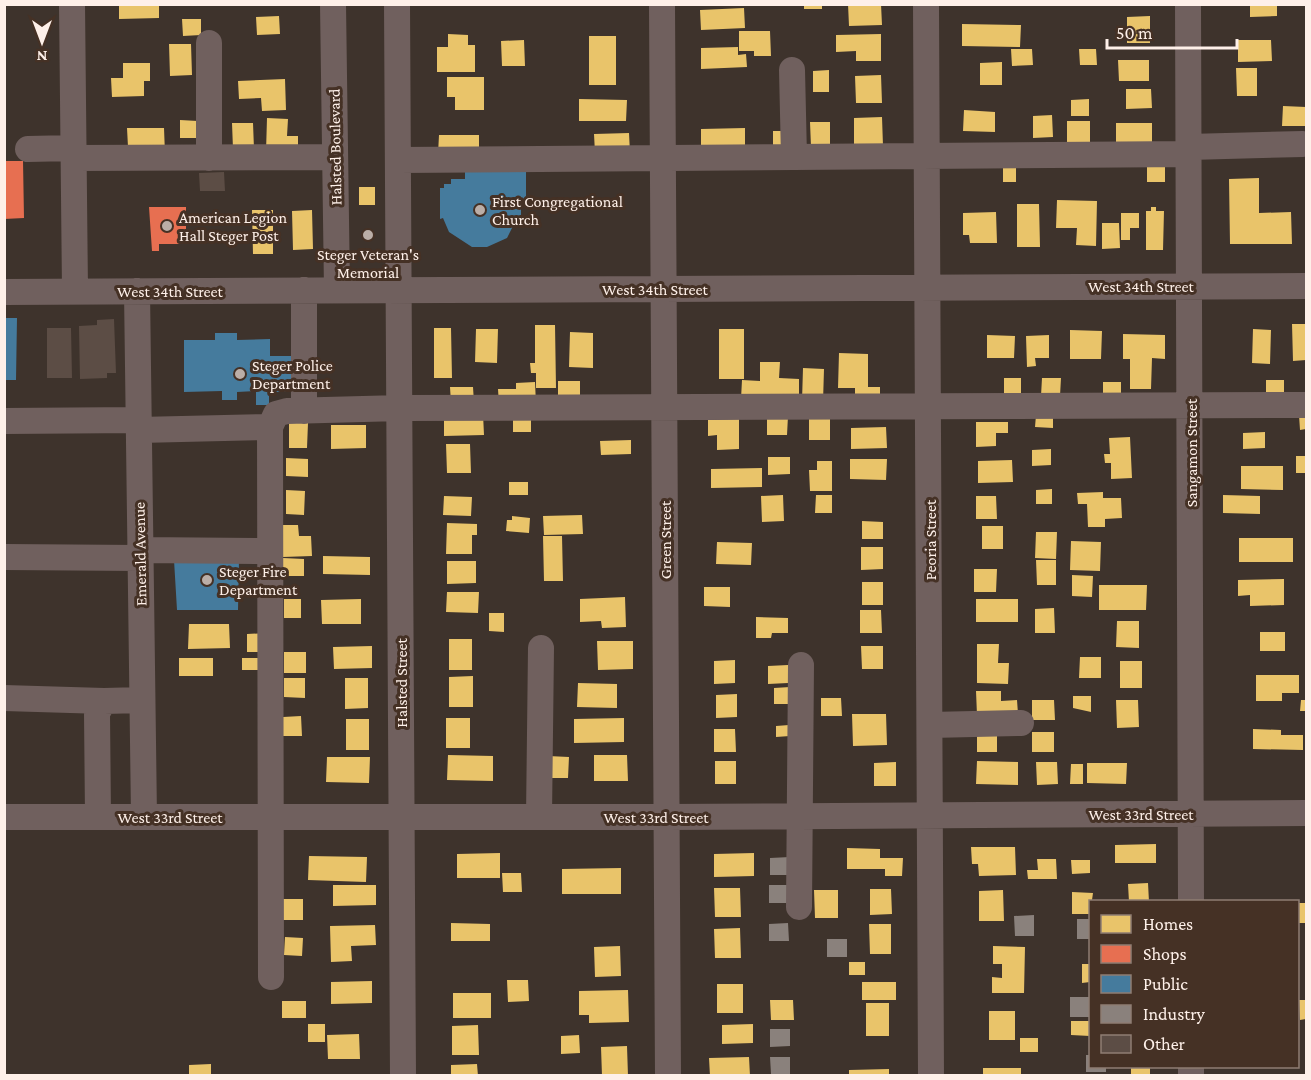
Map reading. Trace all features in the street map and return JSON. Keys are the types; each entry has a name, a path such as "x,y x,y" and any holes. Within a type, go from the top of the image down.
{"street":[{"path":"72,4 75,291"},
{"name":"Halsted Boulevard","path":"333,4 337,290"},
{"path":"397,4 400,290"},
{"name":"Green Street","path":"662,4 668,1076"},
{"name":"Peoria Street","path":"926,4 931,1076"},
{"name":"Sangamon Street","path":"1188,4 1191,286 1191,900"},
{"path":"209,43 209,158"},
{"path":"792,70 794,157"},
{"path":"399,160 927,155 1189,150 1303,144"},
{"path":"28,149 209,158 335,158"},
{"name":"West 34th Street","path":"4,292 1306,286"},
{"path":"304,290 304,411"},
{"name":"Halsted Street","path":"400,290 403,1076"},
{"name":"Emerald Avenue","path":"137,291 144,818"},
{"path":"271,977 270,427 276,414 400,408 665,409 1306,405"},
{"path":"4,421 270,427"},
{"path":"4,556 270,551"},
{"path":"539,818 541,648"},
{"path":"799,908 801,665"},
{"path":"4,698 142,700"},
{"path":"98,818 97,713 104,701"},
{"path":"930,725 1021,723"},
{"name":"West 33rd Street","path":"4,817 666,818 1306,813"}],"building: Homes":[{"path":"804,4 822,4 822,9 804,9"},
{"path":"848,4 881,4 882,25 849,26"},
{"path":"1250,4 1277,4 1277,16 1250,17"},
{"path":"119,5 159,5 159,18 119,19"},
{"path":"744,8 745,28 701,30 700,10"},
{"path":"279,16 280,34 257,35 256,17"},
{"path":"1150,16 1150,43 1127,43 1127,17"},
{"path":"182,19 201,19 201,35 183,36"},
{"path":"962,24 1021,25 1020,47 962,46"},
{"path":"739,31 770,31 771,56 754,56 754,51 739,51"},
{"path":"448,34 468,35 468,45 475,45 475,72 437,72 437,47 448,47"},
{"path":"881,34 881,61 856,61 856,51 836,52 836,35"},
{"path":"589,36 616,36 616,85 589,85"},
{"path":"524,40 525,66 502,66 501,41"},
{"path":"1238,40 1271,40 1272,61 1238,62"},
{"path":"169,44 191,44 192,75 170,76"},
{"path":"738,47 738,55 746,54 747,67 701,69 701,48"},
{"path":"1011,49 1032,49 1033,65 1012,66"},
{"path":"1079,49 1096,49 1097,65 1080,65"},
{"path":"1118,60 1149,60 1149,81 1119,81"},
{"path":"1002,62 1002,85 980,85 980,63"},
{"path":"123,63 150,63 150,81 144,81 144,96 112,97 111,78 123,78"},
{"path":"1236,68 1257,68 1257,96 1237,96"},
{"path":"829,70 829,92 813,92 813,71"},
{"path":"881,75 882,103 856,103 855,76"},
{"path":"447,77 484,77 484,110 455,110 455,97 447,97"},
{"path":"285,79 286,110 262,111 261,98 239,99 238,81"},
{"path":"1126,89 1151,89 1152,108 1126,109"},
{"path":"579,99 627,100 626,121 579,121"},
{"path":"1089,99 1089,116 1071,116 1071,100"},
{"path":"1283,106 1306,107 1306,126 1282,126"},
{"path":"964,110 995,112 995,132 963,131"},
{"path":"1052,115 1053,137 1033,138 1033,116"},
{"path":"882,117 883,146 854,146 854,118"},
{"path":"267,118 288,119 287,136 298,136 298,153 266,152"},
{"path":"180,120 198,121 198,138 180,138"},
{"path":"1067,121 1090,121 1090,145 1067,145"},
{"path":"810,122 830,122 830,146 811,147"},
{"path":"232,123 253,123 254,149 233,149"},
{"path":"1116,123 1152,123 1152,146 1116,147"},
{"path":"127,128 164,128 165,154 128,147"},
{"path":"745,128 745,148 701,149 701,129"},
{"path":"773,131 791,131 791,149 773,149"},
{"path":"629,133 630,153 595,153 594,134"},
{"path":"439,135 479,135 479,154 438,154"},
{"path":"1147,163 1165,163 1165,182 1147,182"},
{"path":"1003,166 1016,166 1016,182 1003,182"},
{"path":"1259,178 1259,213 1291,212 1292,244 1230,244 1229,179"},
{"path":"359,187 375,187 375,205 359,205"},
{"path":"1057,200 1097,201 1096,246 1076,245 1077,228 1056,228"},
{"path":"1017,204 1039,204 1040,247 1017,247"},
{"path":"1151,207 1156,207 1156,211 1164,211 1163,250 1146,250 1146,211 1151,211"},
{"path":"252,210 273,210 273,254 253,254"},
{"path":"312,210 313,249 293,250 292,211"},
{"path":"996,212 997,243 970,243 969,235 963,235 963,213"},
{"path":"1121,213 1139,213 1139,228 1130,228 1130,240 1121,240"},
{"path":"1102,223 1119,223 1120,248 1102,249"},
{"path":"1292,324 1306,324 1306,360 1293,361"},
{"path":"535,325 555,325 556,388 536,388 536,373 531,373 530,363 535,363"},
{"path":"434,328 451,328 452,378 434,378"},
{"path":"476,329 498,329 497,363 475,362"},
{"path":"719,329 744,329 744,379 719,379"},
{"path":"1253,329 1271,330 1270,364 1252,363"},
{"path":"1070,330 1102,331 1101,359 1070,359"},
{"path":"570,332 593,333 593,368 569,367"},
{"path":"1123,334 1165,335 1165,359 1152,358 1151,389 1130,389 1130,359 1123,359"},
{"path":"987,335 1015,336 1014,358 987,358"},
{"path":"1049,335 1049,358 1035,358 1036,366 1027,367 1026,336"},
{"path":"839,353 868,354 868,387 880,387 880,403 855,403 855,388 838,388"},
{"path":"760,362 780,362 779,378 799,379 799,404 741,399 742,380 760,381"},
{"path":"803,368 824,369 823,402 802,401"},
{"path":"1004,378 1021,378 1021,398 1004,398"},
{"path":"1042,378 1061,378 1060,396 1041,396"},
{"path":"1266,380 1284,380 1284,399 1266,400"},
{"path":"558,381 580,381 580,399 558,399"},
{"path":"535,382 536,404 499,405 498,389 516,389 516,383"},
{"path":"1103,382 1121,382 1121,399 1103,400"},
{"path":"450,387 473,387 474,403 451,403"},
{"path":"483,414 484,435 444,436 444,416"},
{"path":"1036,415 1053,416 1053,428 1035,427"},
{"path":"1299,415 1306,415 1306,429 1300,430"},
{"path":"513,416 531,416 531,432 513,432"},
{"path":"767,416 788,416 787,435 767,435"},
{"path":"809,417 830,417 830,440 809,440"},
{"path":"739,419 739,449 717,450 717,435 708,436 708,420"},
{"path":"976,422 1008,422 1008,433 996,433 996,446 976,447"},
{"path":"289,423 308,423 307,448 289,448"},
{"path":"331,425 366,425 366,448 331,449"},
{"path":"886,427 887,448 851,449 851,428"},
{"path":"1265,432 1265,448 1243,449 1243,433"},
{"path":"1130,437 1132,478 1111,479 1111,463 1105,463 1104,454 1110,454 1109,438"},
{"path":"631,440 631,454 601,455 600,441"},
{"path":"446,444 470,444 471,473 447,473"},
{"path":"1051,449 1051,465 1032,466 1032,450"},
{"path":"1296,456 1306,456 1306,473 1296,473"},
{"path":"768,457 790,457 790,474 768,475"},
{"path":"286,458 308,459 308,477 286,476"},
{"path":"850,459 887,459 886,480 850,479"},
{"path":"1012,460 1013,482 978,483 978,461"},
{"path":"817,461 832,461 832,491 810,491 809,470 817,470"},
{"path":"1241,466 1283,466 1283,490 1241,489"},
{"path":"762,468 762,487 711,488 711,469"},
{"path":"509,482 528,482 528,495 509,495"},
{"path":"1052,489 1052,504 1036,504 1036,490"},
{"path":"286,490 305,491 304,515 286,514"},
{"path":"1103,492 1103,498 1121,498 1122,518 1105,519 1105,527 1088,527 1087,504 1078,504 1077,493"},
{"path":"783,495 784,521 762,522 761,496"},
{"path":"816,495 832,495 832,513 815,513"},
{"path":"1223,495 1260,496 1260,514 1223,513"},
{"path":"444,496 472,497 471,516 443,515"},
{"path":"976,496 996,496 997,519 976,519"},
{"path":"582,515 583,534 544,535 543,516"},
{"path":"512,516 530,518 529,533 506,531 507,520 512,520"},
{"path":"862,521 883,522 883,539 862,539"},
{"path":"447,523 477,524 477,535 472,535 472,554 446,554"},
{"path":"283,525 298,525 299,536 311,536 312,556 283,557"},
{"path":"982,526 1003,526 1003,549 982,549"},
{"path":"1036,532 1057,532 1056,559 1035,558"},
{"path":"543,536 562,536 563,581 544,581"},
{"path":"1239,538 1293,538 1293,562 1239,562"},
{"path":"1071,541 1101,542 1100,571 1070,570"},
{"path":"717,542 752,543 751,565 716,564"},
{"path":"861,547 883,547 883,569 861,570"},
{"path":"323,556 370,557 370,575 323,574"},
{"path":"283,558 304,559 304,576 282,576"},
{"path":"1036,560 1056,560 1056,585 1037,585"},
{"path":"447,561 476,561 476,583 447,584"},
{"path":"974,569 997,569 996,592 974,592"},
{"path":"1072,575 1093,576 1092,597 1072,596"},
{"path":"1284,579 1284,605 1250,606 1250,595 1238,596 1238,580"},
{"path":"862,582 883,582 883,605 862,605"},
{"path":"1099,585 1147,585 1146,610 1099,610"},
{"path":"704,587 730,587 730,607 704,606"},
{"path":"447,592 479,592 478,613 446,612"},
{"path":"625,597 626,627 602,628 601,621 580,622 580,599"},
{"path":"284,599 301,599 301,618 284,618"},
{"path":"361,599 361,624 322,624 321,600"},
{"path":"976,599 1018,599 1018,622 976,622"},
{"path":"1054,608 1055,633 1035,633 1035,609"},
{"path":"860,610 881,610 882,633 860,633"},
{"path":"489,613 504,613 504,632 489,631"},
{"path":"756,617 788,618 788,633 772,633 771,638 756,638"},
{"path":"1117,621 1139,621 1139,648 1116,647"},
{"path":"189,624 229,624 230,648 188,649"},
{"path":"1260,632 1285,632 1285,651 1260,651"},
{"path":"268,633 268,652 247,652 247,634"},
{"path":"449,639 472,639 472,670 449,670"},
{"path":"597,641 633,641 633,669 598,670"},
{"path":"977,644 999,644 998,663 1009,663 1008,684 977,683"},
{"path":"372,646 372,668 334,669 333,647"},
{"path":"861,646 883,646 883,669 862,669"},
{"path":"284,652 306,652 306,673 284,673"},
{"path":"1080,657 1101,657 1101,678 1079,678"},
{"path":"179,658 213,658 213,676 179,676"},
{"path":"242,658 260,658 260,670 242,670"},
{"path":"735,660 735,683 714,684 714,661"},
{"path":"1120,661 1142,661 1142,688 1120,688"},
{"path":"788,665 788,683 768,684 768,666"},
{"path":"1256,675 1299,675 1299,693 1282,693 1282,701 1256,701"},
{"path":"473,676 473,707 449,707 449,677"},
{"path":"284,678 305,678 305,698 284,697"},
{"path":"345,678 368,678 368,708 345,709"},
{"path":"578,683 617,684 617,708 577,707"},
{"path":"790,687 791,704 774,704 774,688"},
{"path":"976,691 1001,691 1001,701 1017,700 1018,714 977,715"},
{"path":"737,694 737,717 716,718 716,695"},
{"path":"1073,696 1091,696 1091,712 1073,708"},
{"path":"821,698 841,698 842,716 821,716"},
{"path":"1032,700 1054,700 1055,720 1032,720"},
{"path":"1116,700 1138,700 1139,727 1117,728"},
{"path":"1301,700 1306,700 1306,711 1300,711"},
{"path":"852,714 886,714 887,745 853,746"},
{"path":"301,716 302,736 283,736 283,717"},
{"path":"446,718 470,718 470,748 446,748"},
{"path":"624,718 624,742 574,743 574,719"},
{"path":"346,719 369,719 369,750 346,750"},
{"path":"789,725 790,736 776,737 776,726"},
{"path":"714,729 735,729 736,752 714,752"},
{"path":"977,729 997,729 997,752 977,752"},
{"path":"1253,729 1281,730 1281,735 1303,735 1303,750 1253,749"},
{"path":"1032,732 1054,732 1054,752 1032,752"},
{"path":"448,755 493,756 493,781 447,780"},
{"path":"594,755 627,755 628,781 594,781"},
{"path":"548,756 569,757 568,778 547,778"},
{"path":"327,757 370,757 369,783 326,782"},
{"path":"715,761 736,761 736,784 715,784"},
{"path":"977,761 1018,762 1018,785 976,784"},
{"path":"896,762 896,786 874,786 874,763"},
{"path":"1036,762 1057,762 1058,784 1037,785"},
{"path":"1087,763 1127,763 1126,784 1087,783"},
{"path":"1071,764 1083,764 1083,784 1070,784"},
{"path":"1156,844 1156,863 1115,863 1115,845"},
{"path":"971,847 1015,847 1016,875 979,876 978,864 972,864"},
{"path":"847,848 880,849 880,858 903,858 902,876 885,876 885,869 847,869"},
{"path":"500,853 500,878 457,878 457,854"},
{"path":"754,853 754,876 714,877 714,854"},
{"path":"309,856 367,857 366,882 308,880"},
{"path":"1037,859 1056,859 1057,879 1028,879 1027,870 1038,870"},
{"path":"1071,860 1090,860 1090,873 1072,874"},
{"path":"621,868 621,894 562,894 562,869"},
{"path":"502,873 521,873 522,892 503,892"},
{"path":"1148,883 1149,900 1129,900 1128,884"},
{"path":"333,885 376,885 376,905 333,906"},
{"path":"714,888 740,888 741,917 715,917"},
{"path":"870,889 891,889 892,914 870,915"},
{"path":"814,890 838,890 838,918 815,918"},
{"path":"1003,890 1004,921 979,921 979,891"},
{"path":"1072,892 1093,893 1092,900 1089,900 1089,914 1072,914"},
{"path":"283,899 303,899 303,920 283,920"},
{"path":"1299,903 1306,903 1306,923 1299,923"},
{"path":"451,923 490,924 490,941 451,941"},
{"path":"869,924 891,924 891,954 870,954"},
{"path":"375,925 376,945 351,946 352,961 331,962 330,926"},
{"path":"740,928 741,958 715,958 714,929"},
{"path":"285,937 303,938 302,956 284,955"},
{"path":"620,946 621,976 595,977 594,947"},
{"path":"993,946 1025,947 1024,993 992,993 992,977 1002,978 1002,964 993,964"},
{"path":"849,962 865,962 865,975 849,975"},
{"path":"1082,964 1089,964 1089,982 1082,983"},
{"path":"507,980 528,980 529,1001 508,1002"},
{"path":"372,981 372,1003 331,1004 331,982"},
{"path":"862,982 896,982 896,1000 862,1000"},
{"path":"717,984 743,984 743,1013 717,1013"},
{"path":"628,990 629,1022 589,1023 589,1015 579,1015 579,991"},
{"path":"453,993 491,993 491,1018 453,1018"},
{"path":"770,1000 793,1000 794,1020 771,1020"},
{"path":"1299,1000 1306,1000 1306,1019 1300,1020"},
{"path":"282,1001 306,1001 306,1018 282,1018"},
{"path":"866,1003 889,1003 889,1036 866,1036"},
{"path":"989,1011 1015,1011 1015,1040 989,1040"},
{"path":"1071,1021 1089,1021 1089,1036 1071,1035"},
{"path":"308,1024 325,1024 325,1042 308,1042"},
{"path":"753,1024 753,1043 722,1044 722,1025"},
{"path":"478,1025 479,1055 452,1055 452,1026"},
{"path":"359,1034 360,1059 328,1059 327,1035"},
{"path":"579,1035 580,1053 561,1054 561,1036"},
{"path":"1020,1038 1038,1038 1038,1052 1020,1052"},
{"path":"627,1046 628,1076 602,1076 601,1047"},
{"path":"749,1057 750,1076 710,1076 709,1058"},
{"path":"211,1064 211,1076 189,1076 189,1065"},
{"path":"477,1064 478,1076 451,1076 451,1065"},
{"path":"983,1068 1021,1068 1021,1076 983,1076"},
{"path":"1131,1068 1150,1068 1150,1076 1131,1076"},
{"path":"889,1069 889,1076 849,1076 849,1070"}],"building: Shops":[{"path":"4,161 23,161 24,218 4,219"},
{"name":"American Legion Hall Steger Post","path":"149,207 186,207 186,244 159,244 159,251 152,251"}],"building: Public":[{"name":"First Congregational Church","path":"526,169 526,202 521,202 521,218 517,218 507,238 487,247 472,247 449,232 443,218 440,219 440,188 444,188 444,184 451,184 451,179 465,179 465,170"},
{"path":"4,318 17,318 16,380 4,380"},
{"name":"Steger Police Department","path":"215,333 237,333 237,340 270,339 270,356 296,356 297,392 269,392 269,405 256,405 256,391 237,392 237,400 222,400 222,391 184,392 184,340 215,340"},
{"name":"Steger Fire Department","path":"174,560 239,560 238,610 177,610"}],"building: Industry":[{"path":"790,857 790,875 770,875 770,858"},
{"path":"769,885 789,885 789,903 769,903"},
{"path":"1034,915 1034,936 1015,936 1014,916"},
{"path":"1077,919 1089,919 1089,939 1077,939"},
{"path":"788,923 789,941 769,941 769,924"},
{"path":"827,939 847,939 847,957 827,957"},
{"path":"1070,997 1089,997 1089,1017 1070,1017"},
{"path":"770,1029 790,1029 790,1046 770,1047"},
{"path":"1086,1055 1089,1055 1089,1068 1106,1068 1106,1072 1086,1072"},
{"path":"770,1057 790,1057 790,1074 771,1074"}],"building: Other":[{"path":"224,172 225,191 200,191 199,173"},
{"path":"114,319 116,373 107,373 107,378 80,379 79,326 97,325 97,320"},
{"path":"47,328 71,328 72,378 47,378"}],"place":[{"name":"First Congregational Church","path":"480,210"},
{"name":"American Legion Hall Steger Post","path":"167,226"},
{"name":"Steger Veteran's Memorial","path":"368,235"},
{"name":"Steger Police Department","path":"240,374"},
{"name":"Steger Fire Department","path":"207,580"}]}
